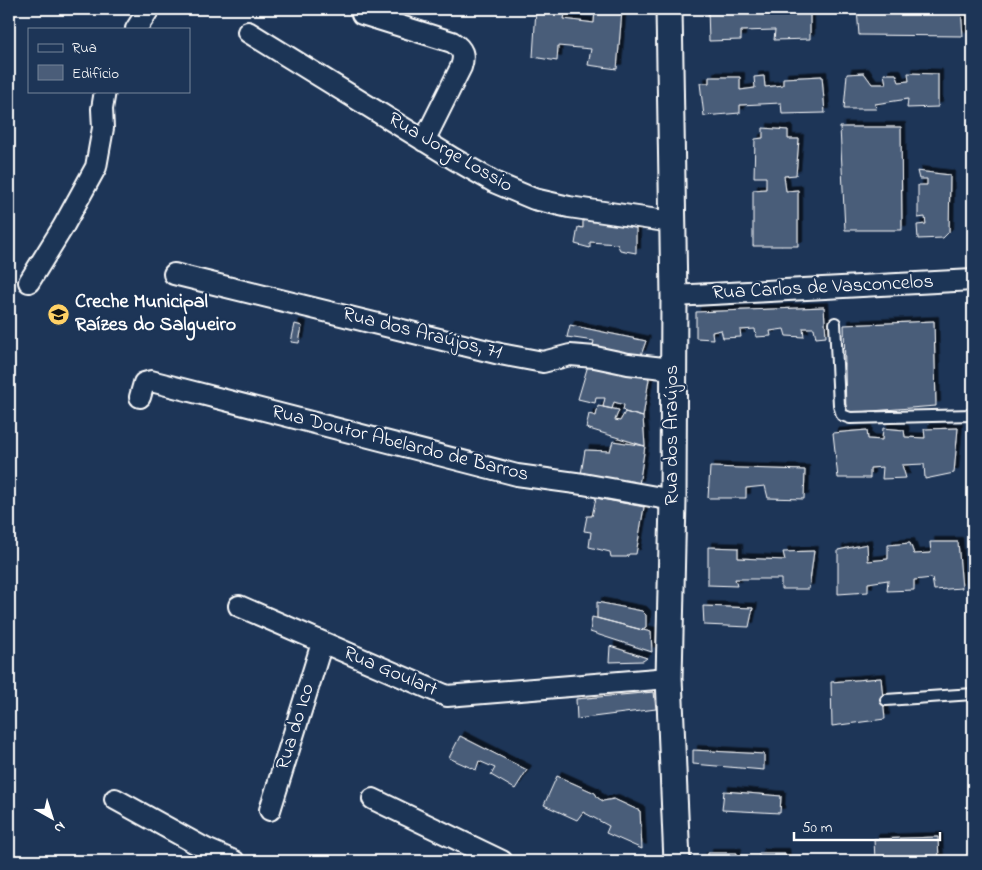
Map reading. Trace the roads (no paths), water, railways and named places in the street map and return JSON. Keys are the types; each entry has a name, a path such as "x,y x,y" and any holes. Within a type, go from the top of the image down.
{"street":[{"path":"137,28 149,9"},
{"name":"Rua dos Araújos","path":"669,9 674,296 672,370 673,500 669,678 677,861"},
{"path":"362,14 452,42 462,52 464,58 462,68 424,141"},
{"name":"Rua Jorge Lossio","path":"248,32 424,141 496,183 534,199 569,207 672,222"},
{"path":"29,282 68,220 96,167 103,128 102,109 105,92"},
{"name":"Rua dos Araújos, 71","path":"174,274 500,354 543,362 570,355 595,357 672,370"},
{"name":"Rua Carlos de Vasconcelos","path":"674,296 973,280"},
{"name":"Rua Doutor Abelardo de Barros","path":"140,397 144,383 151,381 517,474 673,500"},
{"name":"Rua Goulart","path":"239,606 447,696 669,678"},
{"name":"Rua do Ico","path":"270,810 322,643"},
{"path":"115,798 206,848 234,861"},
{"path":"373,799 502,861"}],"lane":[{"path":"836,323 839,406 842,415 850,418 973,415"},
{"path":"886,700 973,694"}],"place":[{"name":"Creche Municipal Raízes do Salgueiro","path":"59,314"}]}
